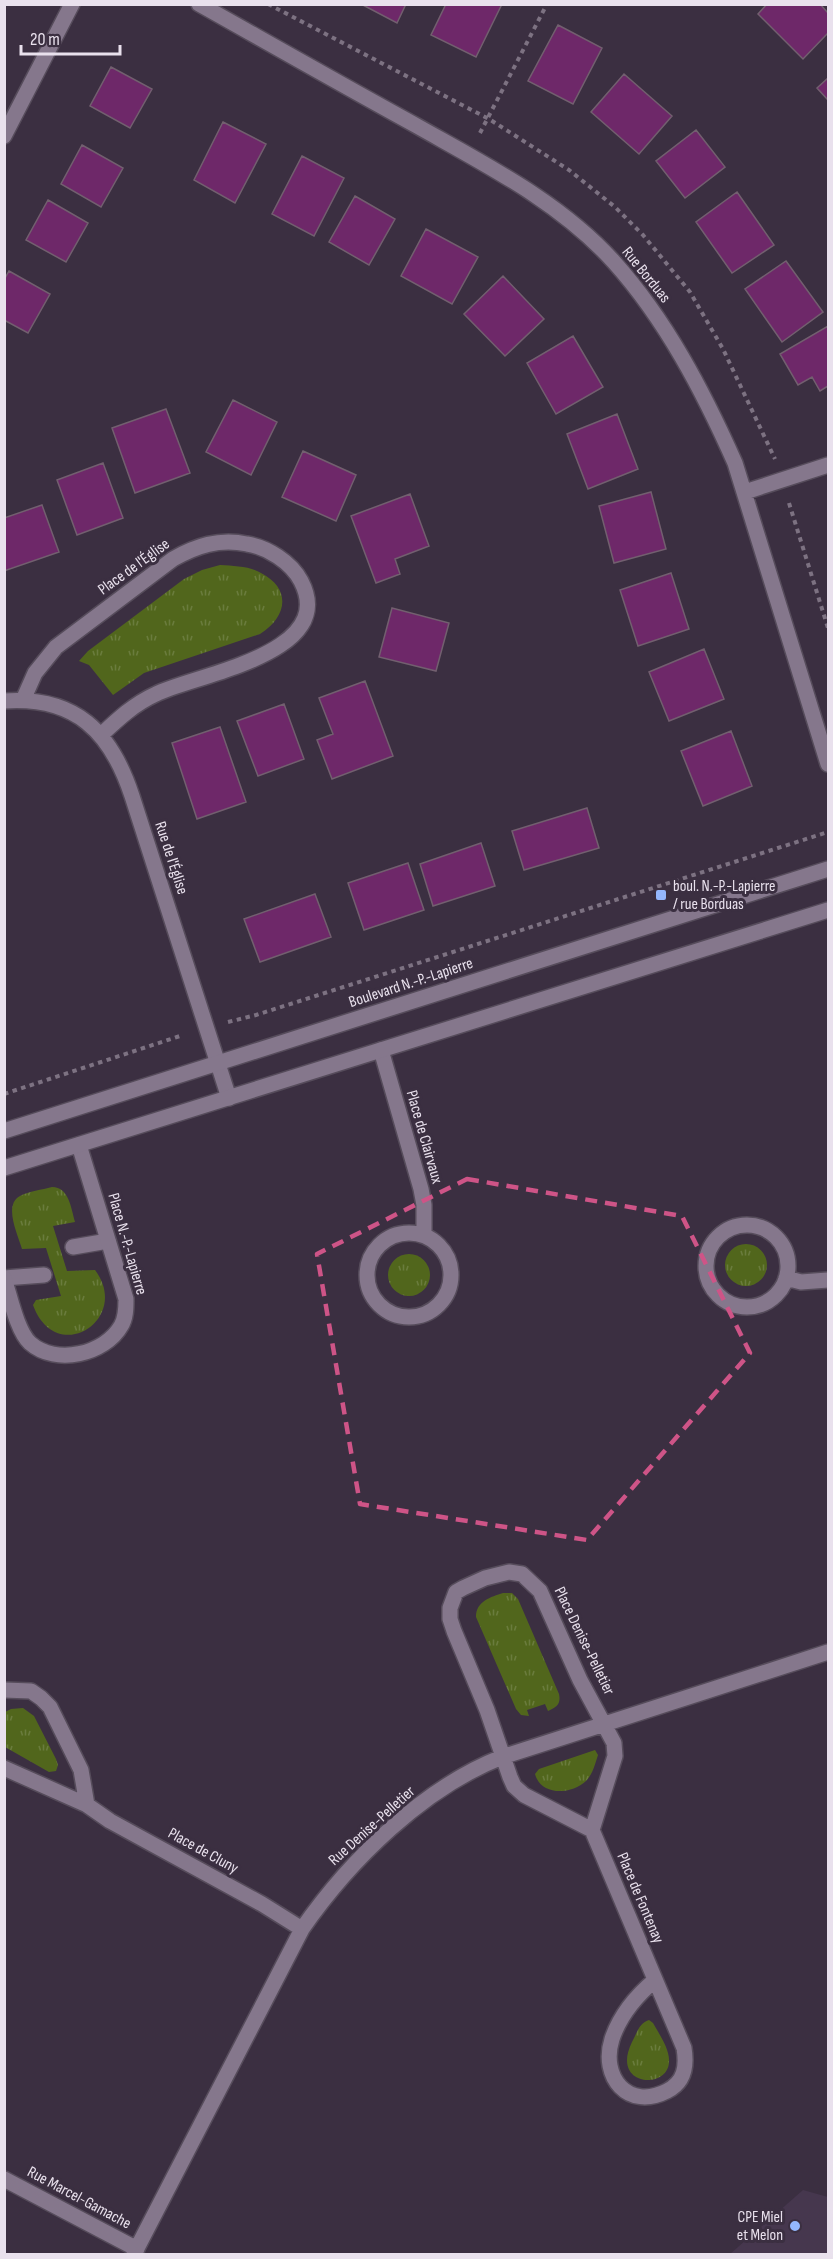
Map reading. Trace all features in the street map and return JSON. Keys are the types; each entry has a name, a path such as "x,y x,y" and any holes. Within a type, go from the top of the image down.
{"street":[{"path":"4,136 72,4"},
{"name":"Rue Borduas","path":"199,4 502,175 573,222 613,261 639,292 663,325 721,432 745,492 828,764"},
{"path":"745,492 828,465"},
{"name":"Place de l'Église","path":"23,700 34,673 56,647 188,550 220,542 245,543 271,552 294,570 305,590 307,602 301,626 291,639 280,647 240,665 157,693 136,705 101,735"},
{"name":"Rue de l'Église","path":"4,701 42,702 61,708 91,725 101,735 118,760 126,778 229,1098"},
{"name":"Boulevard N.-P.-Lapierre","path":"4,1131 828,869"},
{"path":"4,1168 828,910"},
{"name":"Place de Clairvaux","path":"381,1050 421,1189 424,1234"},
{"name":"Place N.-P.-Lapierre","path":"4,1278 22,1331 30,1343 44,1351 60,1355 85,1352 99,1346 122,1326 126,1314 126,1299 78,1145"},
{"path":"752,1225 777,1238 788,1264 786,1278 772,1299 760,1305 747,1307 734,1305 723,1300 713,1290 707,1279 705,1266 707,1254 714,1241 724,1231 737,1226 752,1225"},
{"path":"410,1232 424,1234 435,1241 448,1257 452,1276 449,1289 443,1301 433,1310 421,1316 394,1315 372,1296 367,1282 367,1267 372,1253 382,1242 395,1234 410,1232"},
{"path":"73,1247 108,1241"},
{"path":"4,1278 44,1275"},
{"path":"786,1278 801,1282 828,1280"},
{"name":"Place Denise-Pelletier","path":"502,1757 487,1710 450,1619 450,1608 456,1592 485,1578 516,1572 528,1578 540,1591 580,1680 605,1724"},
{"name":"Rue Denise-Pelletier","path":"136,2252 302,1929 336,1882 397,1824 448,1786 502,1757 828,1652"},
{"path":"4,1690 31,1691 50,1707 81,1770 87,1805"},
{"path":"502,1757 518,1791 592,1830 615,1755 614,1743 605,1724"},
{"name":"Place de Cluny","path":"4,1768 87,1805 110,1821 302,1929"},
{"name":"Place de Fontenay","path":"592,1830 684,2048 686,2068 673,2088 653,2097 642,2098 625,2091 617,2083 608,2060 611,2040 628,2007 655,1980"},
{"name":"Rue Marcel-Gamache","path":"4,2179 136,2252"}],"path":[{"path":"480,134 547,4"},
{"path":"791,509 828,628"},
{"path":"242,1018 496,940 828,832"},
{"path":"4,1094 172,1038"}],"highlighted area":[{"path":"467,1179 682,1216 750,1353 587,1540 360,1504 317,1254"}],"shaded area":[{"name":"CPE Miel et Melon","path":"803,2190 828,2197 828,2254 730,2254"}],"green space":[{"path":"220,565 252,569 278,587 282,603 280,611 276,620 260,634 144,673 113,695 89,665 79,661 88,651 184,579 202,570"},
{"path":"52,1187 66,1194 75,1222 53,1226 67,1271 95,1270 104,1288 104,1305 98,1319 86,1330 72,1335 58,1333 44,1324 33,1305 36,1300 61,1296 46,1248 22,1249 13,1221 15,1200 27,1193"},
{"path":"746,1244 754,1245 761,1250 766,1257 766,1273 761,1280 754,1285 746,1286 738,1285 731,1280 726,1273 725,1265 726,1257 731,1250 738,1245"},
{"path":"409,1254 417,1255 424,1260 429,1267 429,1283 424,1290 417,1295 409,1296 401,1295 394,1290 389,1283 388,1275 389,1267 394,1260 401,1255"},
{"path":"503,1593 512,1593 518,1599 559,1694 558,1705 548,1711 545,1704 527,1710 529,1716 521,1715 516,1709 476,1617 481,1603"},
{"path":"23,1708 34,1716 56,1759 58,1765 56,1771 49,1772 5,1747 5,1712"},
{"path":"595,1750 598,1755 592,1772 580,1786 557,1791 550,1790 538,1781 535,1774 539,1769"},
{"path":"649,2020 661,2037 669,2057 666,2071 660,2077 651,2080 634,2075 628,2068 627,2057 639,2029"}],"building":[{"path":"361,4 406,4 397,23"},
{"path":"446,4 502,4 476,57 431,35"},
{"path":"767,4 820,4 828,13 828,33 803,59 758,14"},
{"path":"558,25 602,48 573,104 528,81"},
{"path":"111,67 152,89 130,128 90,106"},
{"path":"624,74 672,116 639,154 591,112"},
{"path":"828,78 828,100 817,88"},
{"path":"223,122 266,144 235,203 194,180"},
{"path":"696,130 725,167 685,198 656,161"},
{"path":"82,145 123,168 101,207 61,184"},
{"path":"302,156 344,178 314,236 272,214"},
{"path":"737,192 774,245 732,273 696,222"},
{"path":"355,196 395,219 369,265 329,242"},
{"path":"48,200 88,223 66,262 26,240"},
{"path":"426,229 478,257 452,304 401,276"},
{"path":"786,261 823,312 782,342 745,289"},
{"path":"9,271 50,294 28,333 4,320 4,280"},
{"path":"503,276 544,319 505,356 464,314"},
{"path":"828,326 828,386 820,391 812,377 798,385 780,354"},
{"path":"573,336 603,387 556,414 527,363"},
{"path":"233,400 277,422 251,475 206,452"},
{"path":"166,409 190,473 135,493 112,428"},
{"path":"617,414 638,469 588,489 567,434"},
{"path":"303,451 356,475 336,521 282,497"},
{"path":"103,463 123,518 77,535 57,480"},
{"path":"651,492 666,549 614,563 599,506"},
{"path":"410,494 429,546 395,559 400,574 376,583 351,516"},
{"path":"42,505 59,552 4,571 4,518"},
{"path":"671,573 689,629 638,646 620,590"},
{"path":"392,608 449,623 436,671 379,657"},
{"path":"704,649 724,699 669,721 649,672"},
{"path":"365,681 393,756 332,779 317,740 333,734 319,698"},
{"path":"284,704 304,759 258,776 237,721"},
{"path":"220,727 246,802 197,819 172,743"},
{"path":"731,731 752,786 703,806 681,751"},
{"path":"587,808 599,848 524,870 512,831"},
{"path":"481,843 495,886 433,906 420,864"},
{"path":"408,863 424,910 364,930 348,883"},
{"path":"315,894 331,937 260,962 244,919"}],"place":[{"name":"boul. N.-P.-Lapierre / rue Borduas","path":"661,895"},
{"name":"CPE Miel et Melon","path":"795,2226"}]}
